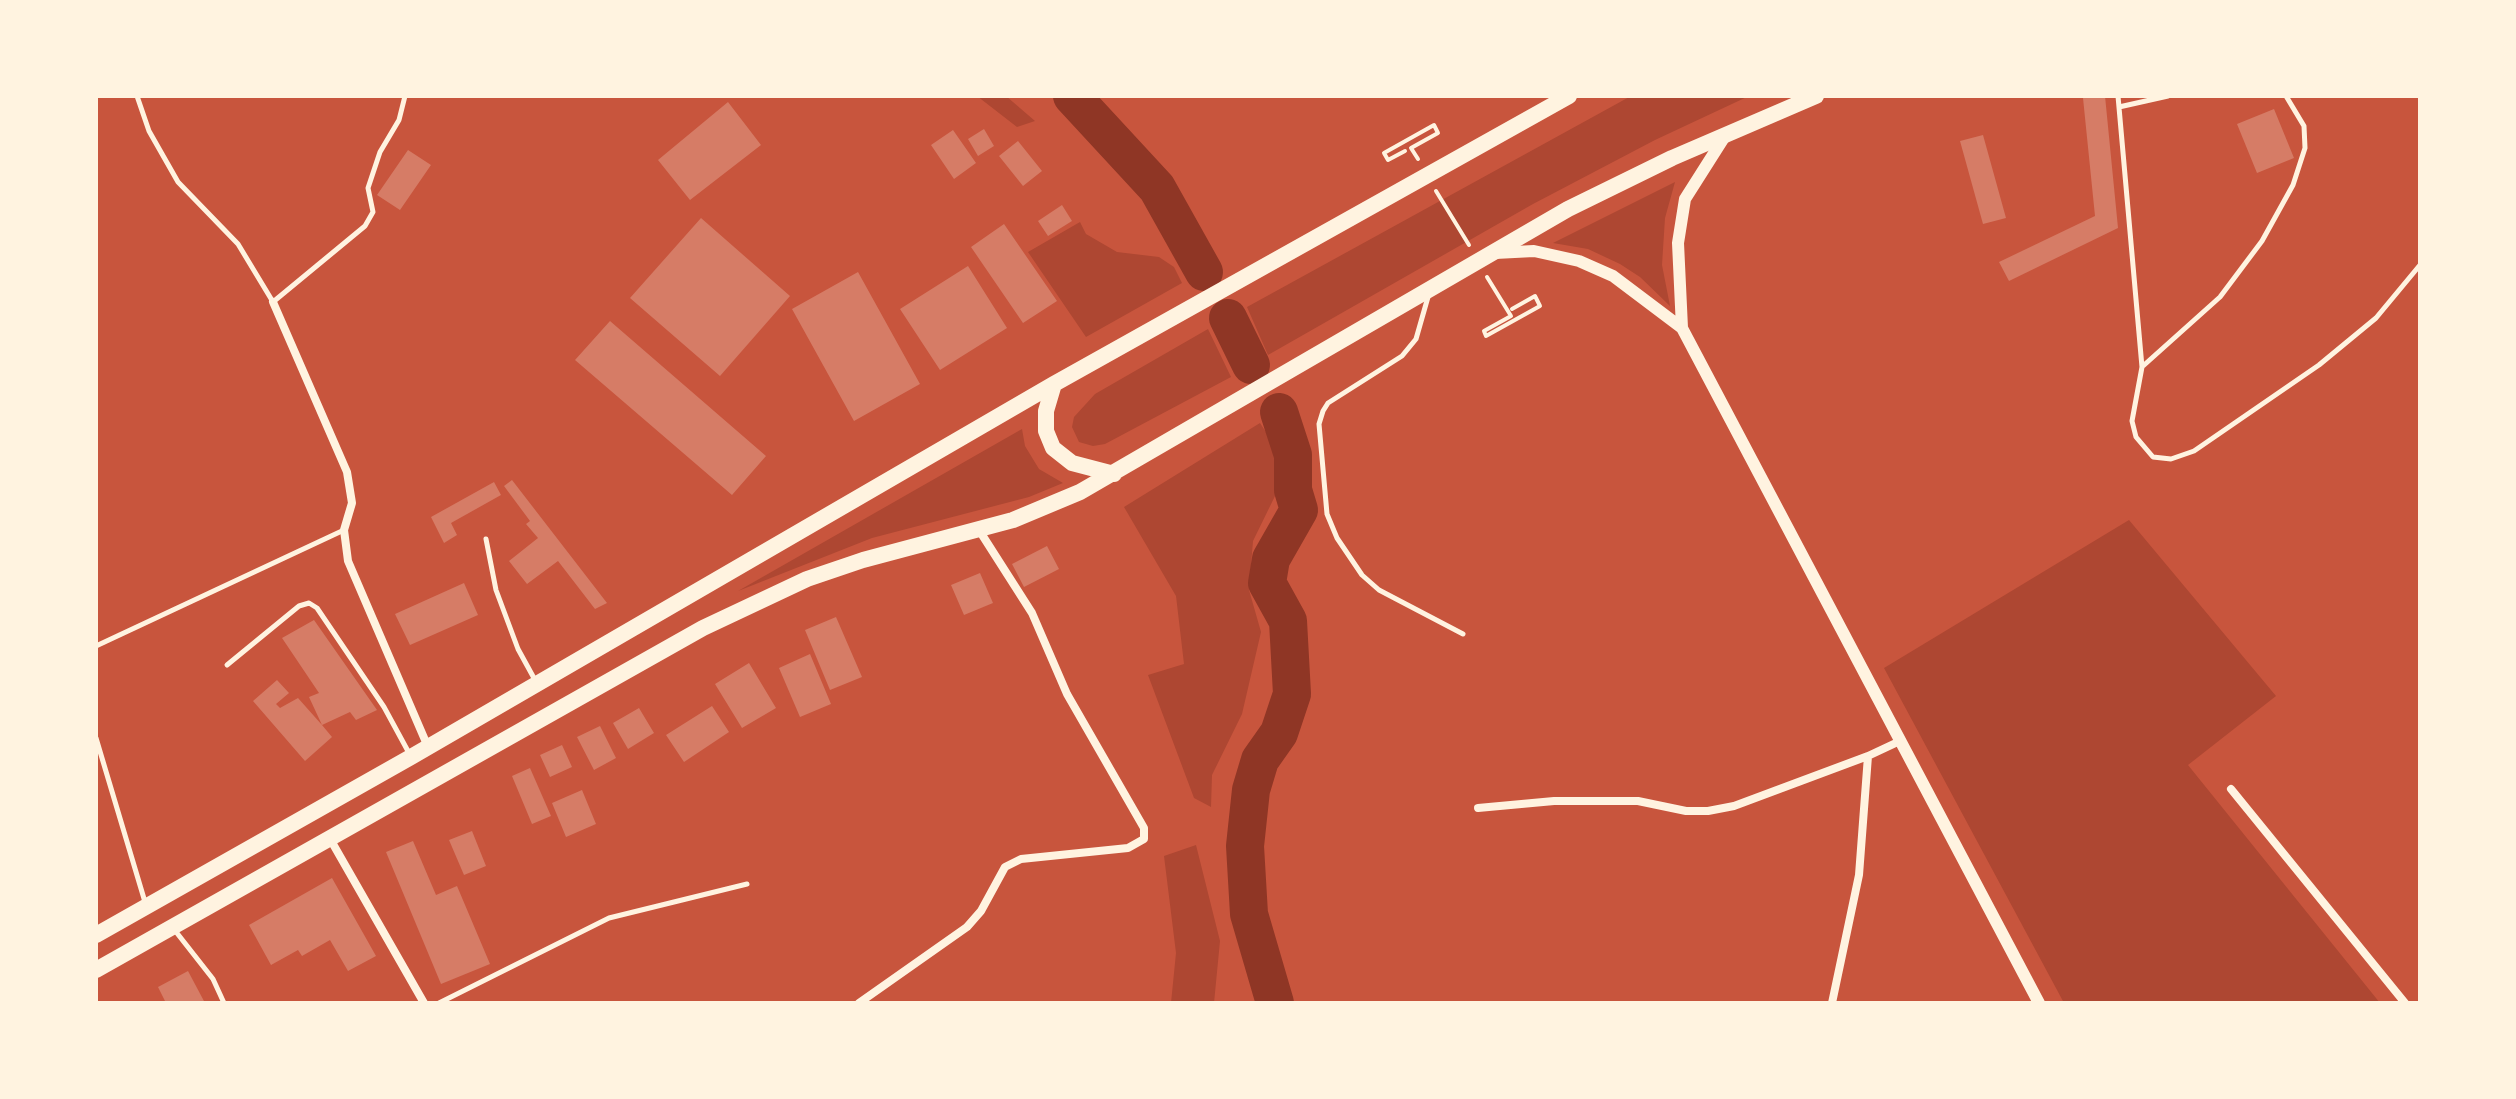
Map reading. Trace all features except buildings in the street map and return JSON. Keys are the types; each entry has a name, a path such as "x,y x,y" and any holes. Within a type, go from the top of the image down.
{"main road":[{"path":"96,935 538,685 1054,384 1569,96"},
{"path":"96,970 652,654 755,601 863,560 979,530 1046,508 1114,474 1568,209 1727,133 1816,96"},
{"path":"1054,384 1046,411 1046,431 1053,448 1072,463 1114,474"}],"street":[{"path":"1727,133 1685,199 1678,243 1682,328 2039,1003"},
{"path":"1495,253 1534,251 1579,261 1613,276 1682,328"},
{"path":"273,302 347,472 352,503 344,530 348,561 428,747"},
{"path":"859,1003 967,927 981,911 1005,867 1021,859 1128,848 1144,839 1144,828 1067,694 1032,613 979,530"},
{"path":"1478,808 1554,801 1638,801 1686,811 1708,811 1734,806 1900,741"},
{"path":"1832,1003 1859,875 1868,756"},
{"path":"2231,789 2405,1003"},
{"path":"329,836 424,1003"}],"lane":[{"path":"137,96 149,131 178,182 238,244 273,302 365,226 373,212 368,188 380,152 399,120 405,96"},
{"path":"2118,96 2142,367 2132,421 2136,437 2153,457 2171,459 2194,451 2319,365 2376,318 2420,265"},
{"path":"2119,107 2168,96"},
{"path":"2142,367 2220,297 2262,241 2293,185 2305,148 2304,126 2286,96"},
{"path":"1430,290 1416,339 1402,356 1328,403 1323,411 1319,424 1327,514 1337,538 1362,575 1379,590 1463,634"},
{"path":"96,646 344,530"},
{"path":"486,539 496,590 518,649 538,685"},
{"path":"227,665 299,606 309,603 317,608 384,707 411,757"},
{"path":"96,738 146,907"},
{"path":"439,1003 609,918 747,884"},
{"path":"171,925 213,979 224,1003"}],"path":[{"path":"1405,151 1388,160 1384,153 1434,125 1438,133 1411,148 1419,161"},
{"path":"1435,188 1473,253"},
{"path":"1481,265 1511,316 1484,331 1486,336 1540,306 1535,296 1512,309"}],"shaded area":[{"path":"977,96 1006,96 1035,121 1017,127"},
{"path":"1631,96 1749,96 1655,140 1533,204 1268,355 1247,307"},
{"path":"1675,182 1665,218 1662,265 1670,306 1640,277 1620,264 1588,249 1553,243"},
{"path":"1080,222 1086,234 1117,252 1159,257 1174,267 1182,283 1086,337 1028,252"},
{"path":"1208,329 1231,377 1105,444 1093,446 1079,442 1072,427 1074,417 1095,394"},
{"path":"1260,423 1277,449 1278,477 1275,496 1253,541 1249,590 1261,632 1242,714 1212,775 1211,807 1194,798 1148,675 1184,664 1176,596 1124,507"},
{"path":"1022,429 1025,446 1039,469 1063,483 1029,497 872,538 738,591"},
{"path":"2129,520 2276,696 2188,765 2380,1003 2064,1003 1884,668"},
{"path":"1196,845 1220,941 1214,1003 1171,1003 1176,953 1164,856"}],"waterway":[{"path":"1072,96 1157,188 1204,272"},
{"path":"1228,318 1251,365"},
{"path":"1275,1003 1249,914 1245,846 1251,790 1260,760 1279,733 1292,694 1288,621 1267,583 1271,559 1299,510 1293,490 1293,455 1279,412"}]}
